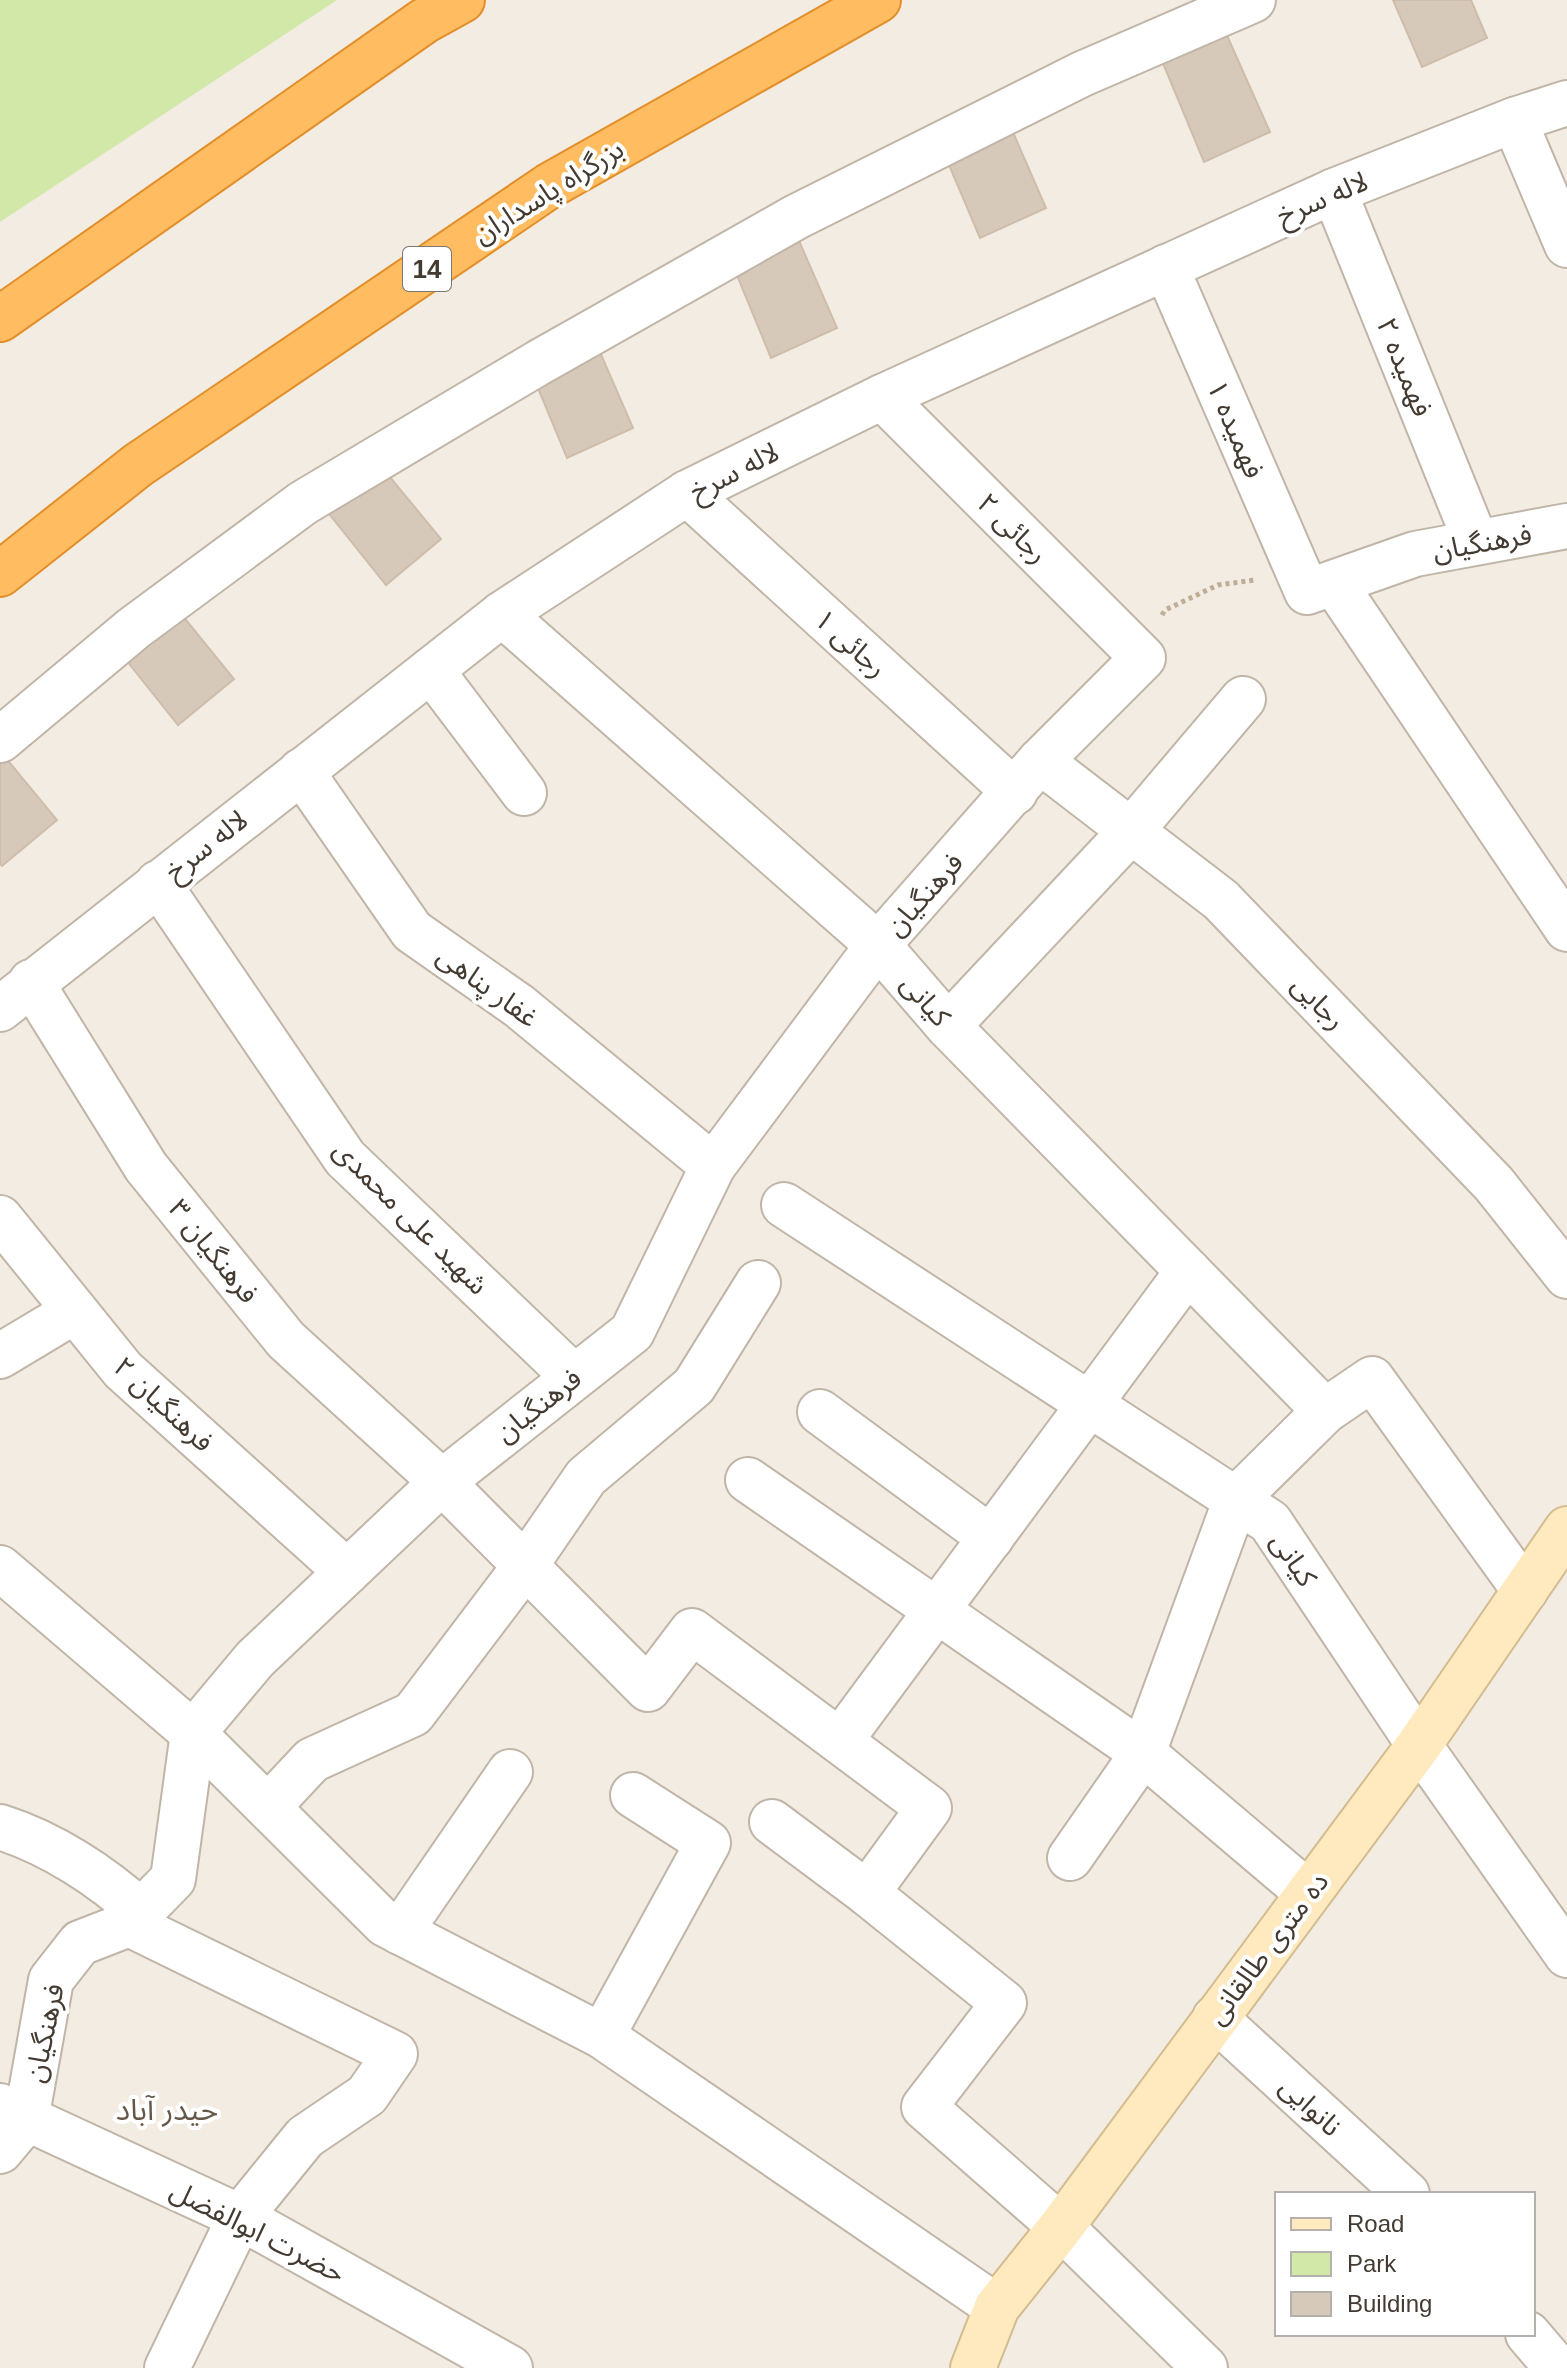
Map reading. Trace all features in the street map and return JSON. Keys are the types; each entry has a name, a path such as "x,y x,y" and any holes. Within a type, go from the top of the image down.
{"highway":[{"path":"0,319 424,21 462,0"},
{"name":"بزرگراه پاسداران","path":"0,574 138,465 549,186 878,0"}],"street":[{"path":"0,740 134,628 303,503 538,363 796,217 1082,74 1253,0"},
{"name":"لاله سرخ","path":"16,995 502,614 687,493 882,397 1334,191 1514,120 1567,103"},
{"path":"1514,120 1567,245"},
{"name":"فهمیده ۲","path":"1334,191 1476,542"},
{"name":"فهمیده ۱","path":"1166,267 1314,583 1567,929"},
{"name":"رجائی ۲","path":"882,397 1143,658"},
{"name":"رجائی ۱","path":"687,493 1028,777"},
{"name":"فرهنگیان","path":"1314,583 1415,554 1567,526"},
{"name":"کیانی","path":"502,614 878,945 948,1026 1325,1411"},
{"name":"فرهنگیان","path":"9,2125 51,1980 80,1943 135,1918 173,1879 193,1733 255,1659 442,1482 632,1332 713,1166 878,945 1028,777 1143,658"},
{"path":"431,670 524,793"},
{"path":"948,1026 1131,831 1243,699"},
{"name":"غفار پناهی","path":"301,771 412,931 519,1006 713,1166"},
{"name":"رجایی","path":"1028,777 1131,831 1221,900 1494,1184 1567,1276"},
{"name":"شهید علی محمدی","path":"158,883 345,1158 574,1377"},
{"name":"فرهنگیان ۳","path":"16,995 146,1167 286,1340 442,1482 648,1689 692,1631 840,1741"},
{"name":"کیانی","path":"784,1205 1270,1522 1419,1745 1567,1955"},
{"name":"فرهنگیان ۲","path":"0,1218 123,1370 347,1572"},
{"path":"867,1893 929,1808 840,1741 1188,1271"},
{"path":"268,1807 312,1760 413,1714 525,1566 586,1477 694,1386 758,1283"},
{"path":"0,1356 75,1311"},
{"path":"1070,1858 1143,1753 1236,1499 1325,1411 1372,1379 1525,1591"},
{"path":"820,1412 991,1538"},
{"path":"748,1480 1143,1753 1308,1893"},
{"name":"ده متری طالقانی","path":"973,2368 997,2307 1061,2227 1419,1745 1567,1529"},
{"path":"0,1568 193,1733 385,1924 602,2036 997,2307"},
{"path":"400,1932 510,1772"},
{"path":"602,2036 708,1843 633,1795"},
{"path":"772,1822 867,1893 1004,2003 924,2107 1061,2227 1205,2368"},
{"path":"0,1827 24,1835 114,1887 135,1918 395,2054 367,2095 305,2137 240,2217 167,2368"},
{"name":"نانوایی","path":"1215,2018 1405,2192"},
{"name":"حضرت ابوالفضل","path":"9,2125 240,2217 510,2368"},
{"path":"1530,2336 1557,2368"}],"path":[{"path":"1143,658 1165,610 1218,585 1314,583"}],"green space":[{"path":"0,0 337,0 0,222"}],"building":[{"path":"1393,0 1471,0 1487,38 1422,67"},
{"path":"1225,31 1270,132 1204,162 1160,56"},
{"path":"1002,107 1046,208 980,238 935,132"},
{"path":"793,227 837,328 771,358 727,251"},
{"path":"589,327 633,428 567,458 523,352"},
{"path":"370,453 441,539 386,585 314,495"},
{"path":"164,593 234,679 178,725 107,636"},
{"path":"0,751 57,820 2,866 0,864"}],"district":[{"name":"حیدر آباد","path":"167,2110"}]}
